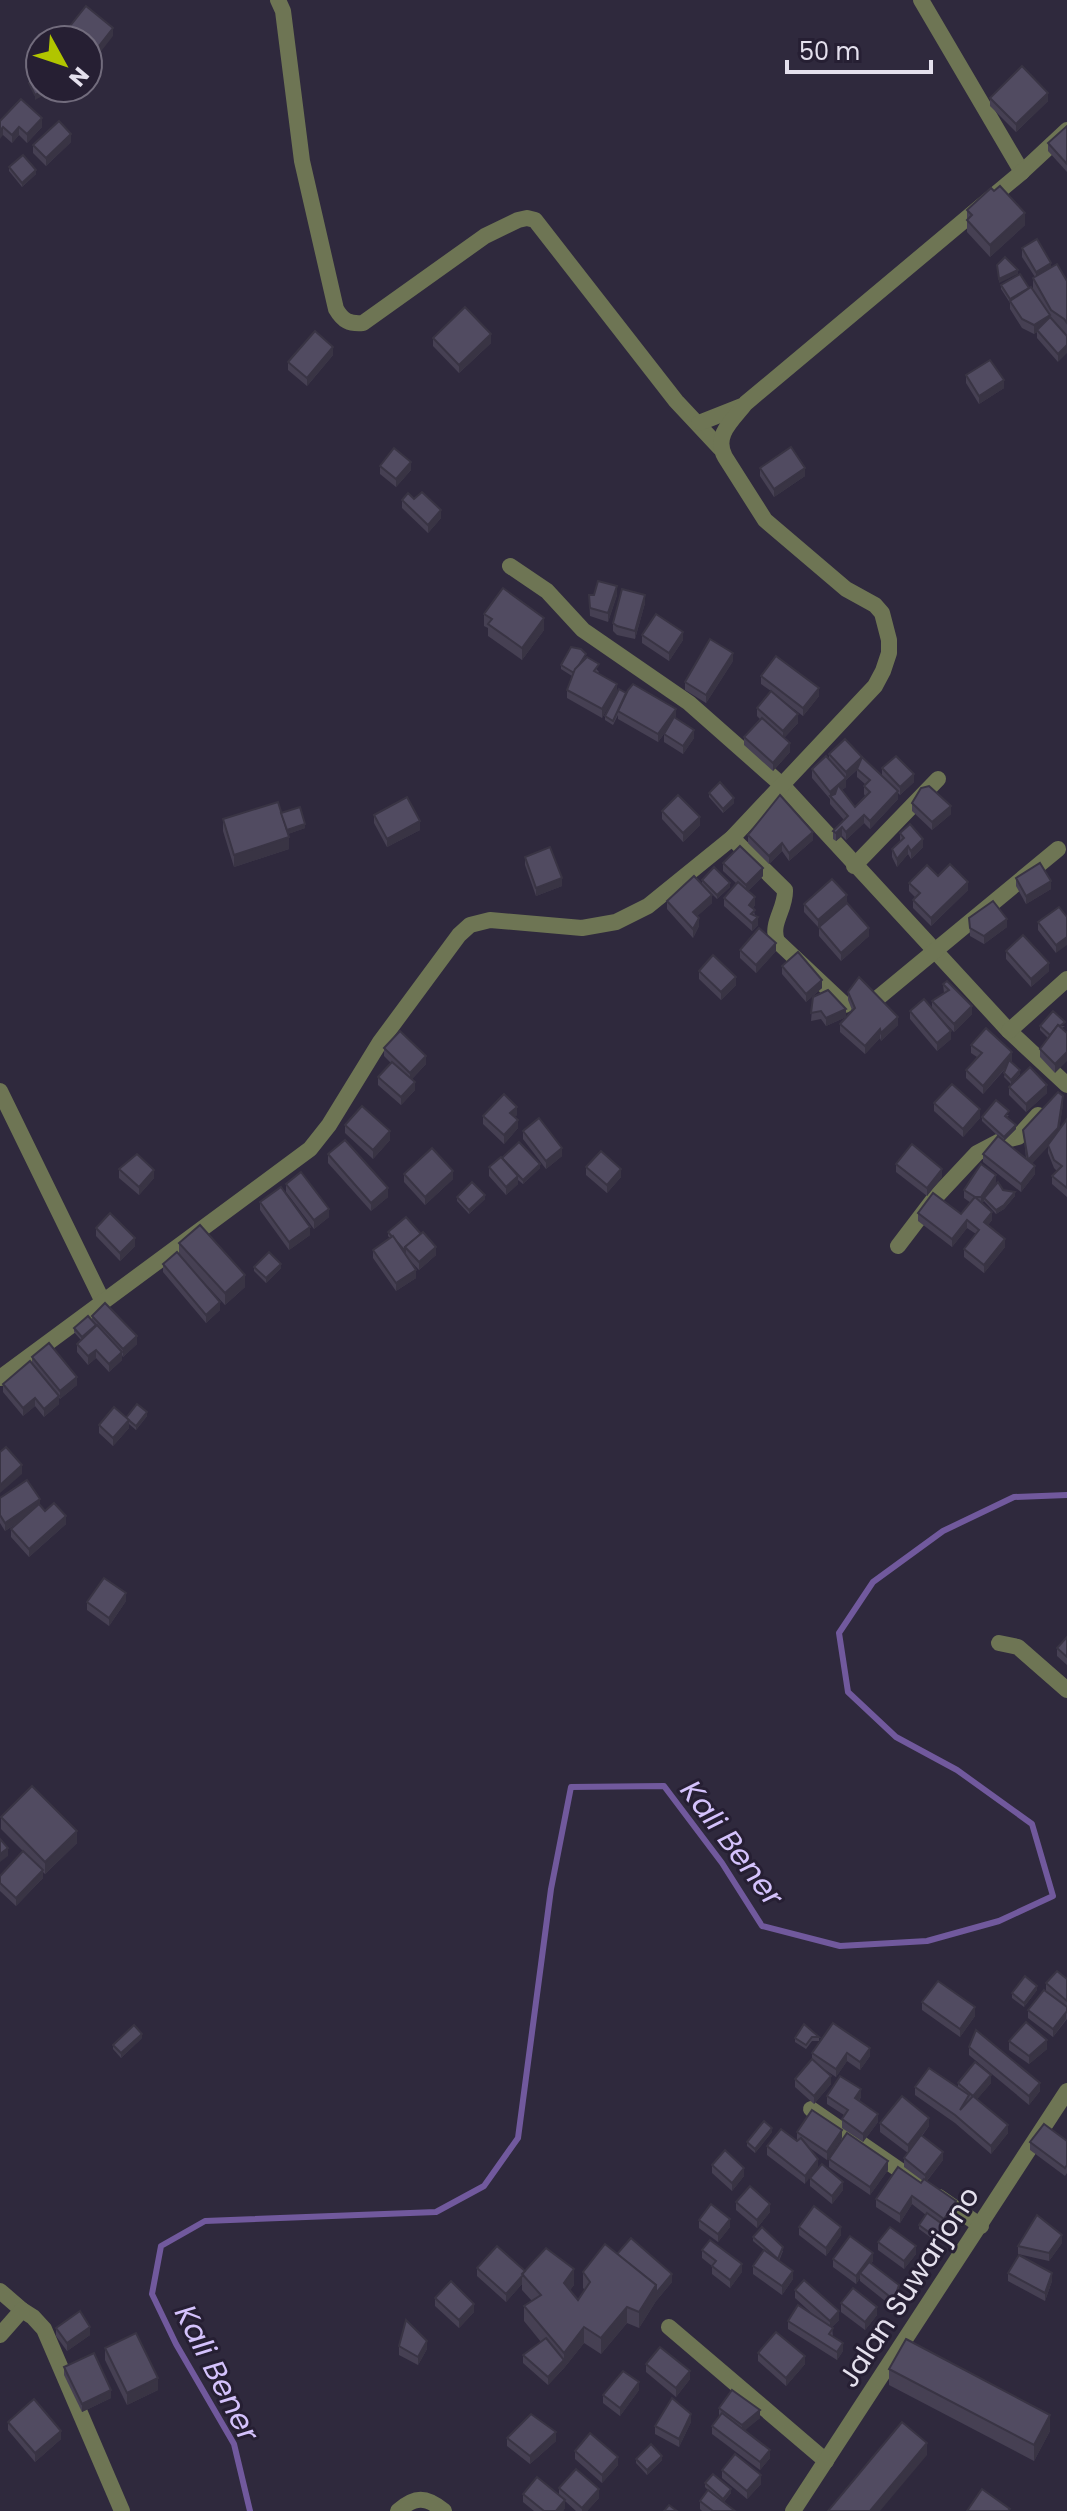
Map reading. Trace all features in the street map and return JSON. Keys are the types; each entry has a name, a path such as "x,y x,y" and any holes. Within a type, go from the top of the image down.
{"street":[{"path":"0,1378 310,1149 329,1125 380,1042 459,935 470,925 490,920 582,928 616,922 648,906 732,838 783,786 875,686 889,653 882,613 875,605 846,589 765,520 720,448 676,401 535,220 518,220 485,236 363,323 352,324 340,316 302,161 283,11 278,0"},
{"path":"921,0 1022,172"},
{"path":"699,423 729,413 746,403 1022,172 1067,130"},
{"path":"720,448 725,429 746,403"},
{"path":"510,566 547,591 583,630 689,703 783,786 1009,1031 1059,1094 1018,1137 998,1142 977,1153 933,1200 898,1246"},
{"path":"854,866 938,779"},
{"path":"732,838 785,890 785,899 774,928 777,941 845,1005"},
{"path":"879,997 1058,849"},
{"path":"1009,1031 1067,979"},
{"path":"0,1091 103,1302"},
{"path":"999,1643 1018,1647 1067,1690"},
{"name":"Jalan Suwarjono","path":"793,2511 1067,2091"},
{"path":"811,2109 981,2226"},
{"path":"0,2291 44,2329 122,2511"},
{"path":"0,2335 22,2310"},
{"path":"669,2327 826,2461"},
{"path":"398,2511 409,2501 421,2500 432,2502 444,2511"}],"building":[{"path":"86,6 113,28 104,40 104,24 72,24"},
{"path":"1022,66 1048,93 1016,124 990,98"},
{"path":"21,99 42,118 27,134 19,127 12,135 3,127 0,131 0,121"},
{"path":"59,121 71,134 46,158 33,145"},
{"path":"1067,126 1067,164 1048,143"},
{"path":"23,155 36,170 22,183 9,167"},
{"path":"1000,186 1025,213 990,245 967,220 972,215 967,210 991,188 994,191"},
{"path":"1037,239 1051,263 1036,272 1022,248"},
{"path":"1005,257 1018,270 999,279 997,265"},
{"path":"1057,264 1067,281 1067,323 1051,310 1033,278"},
{"path":"1020,274 1029,288 1010,299 1001,285"},
{"path":"1031,287 1050,315 1034,325 1022,319 1010,301"},
{"path":"465,307 491,334 459,365 433,338"},
{"path":"1050,317 1067,336 1067,345 1058,354 1037,330"},
{"path":"315,331 333,347 307,378 288,362"},
{"path":"990,360 1004,380 979,396 966,375"},
{"path":"791,447 805,468 774,489 760,468"},
{"path":"394,448 411,462 396,479 380,466"},
{"path":"422,492 441,510 428,525 402,500 408,493 414,499"},
{"path":"598,581 617,586 608,613 590,608 589,595 594,595"},
{"path":"503,588 544,618 522,648 488,624 492,619 484,614"},
{"path":"622,589 645,595 635,631 613,623"},
{"path":"656,614 683,632 669,653 642,635"},
{"path":"710,639 733,653 706,695 685,682"},
{"path":"571,647 581,649 586,654 574,673 561,665"},
{"path":"776,656 819,688 803,708 761,676"},
{"path":"587,657 599,664 594,671 617,684 602,709 567,690 575,669"},
{"path":"633,684 676,709 658,734 618,711"},
{"path":"619,689 626,693 613,721 605,716"},
{"path":"771,691 798,714 783,731 757,708"},
{"path":"674,717 694,730 683,746 664,734"},
{"path":"762,718 790,743 773,763 744,737"},
{"path":"845,739 862,757 846,772 829,754"},
{"path":"826,756 846,778 830,792 812,769"},
{"path":"896,756 914,774 900,787 882,768"},
{"path":"862,757 898,791 870,821 864,815 846,832 842,827 836,833 833,831 848,816 830,796 835,794 838,785 855,807 870,792 864,786 870,780 857,769"},
{"path":"720,782 734,798 723,809 709,793"},
{"path":"929,786 951,806 932,822 912,803 921,788"},
{"path":"678,795 700,817 683,833 662,811"},
{"path":"780,795 813,832 789,853 782,843 769,856 748,835"},
{"path":"407,797 420,821 387,839 374,815"},
{"path":"278,802 289,837 234,855 223,819"},
{"path":"300,807 305,824 287,830 281,813"},
{"path":"910,824 923,839 911,851 908,846 897,859 892,849 904,838 900,833"},
{"path":"740,846 763,868 746,885 723,863"},
{"path":"550,847 562,878 536,888 525,857"},
{"path":"1040,863 1051,881 1026,896 1016,878"},
{"path":"950,864 968,882 931,918 913,900 920,893 909,883 927,865 938,876"},
{"path":"714,867 730,883 717,895 702,880"},
{"path":"694,876 712,895 693,912 699,918 693,929 667,901"},
{"path":"832,879 847,895 818,920 804,904"},
{"path":"738,882 755,897 749,905 755,910 751,914 758,917 752,923 724,898"},
{"path":"993,901 1007,919 984,936 970,928 969,918"},
{"path":"847,903 869,928 841,953 819,927"},
{"path":"1059,907 1067,917 1067,937 1056,945 1038,922"},
{"path":"759,928 776,943 756,965 740,950"},
{"path":"1023,935 1049,963 1031,979 1006,951"},
{"path":"798,952 822,980 806,994 782,966"},
{"path":"713,955 736,977 721,992 699,971"},
{"path":"859,977 898,1017 881,1033 880,1029 865,1046 840,1024 855,1008 848,992"},
{"path":"947,981 972,1006 954,1024 932,1001 949,990 943,984"},
{"path":"828,990 846,1009 826,1018 821,1011 811,1013 813,997"},
{"path":"924,999 951,1031 937,1043 910,1011"},
{"path":"1053,1011 1065,1022 1050,1035 1040,1026"},
{"path":"1058,1025 1067,1033 1067,1052 1055,1064 1040,1049"},
{"path":"986,1028 1012,1052 983,1086 966,1070 982,1053 971,1045"},
{"path":"400,1031 426,1056 410,1073 384,1048"},
{"path":"1009,1060 1020,1070 1011,1080 1004,1073"},
{"path":"392,1062 415,1082 401,1097 378,1077"},
{"path":"1030,1067 1047,1085 1026,1104 1009,1087"},
{"path":"952,1084 980,1109 963,1129 934,1103"},
{"path":"1058,1092 1063,1096 1058,1128 1028,1160 1023,1130"},
{"path":"504,1094 517,1107 510,1113 518,1120 504,1135 483,1116"},
{"path":"996,1100 1009,1111 1005,1116 1016,1125 1004,1137 982,1117"},
{"path":"362,1106 390,1131 373,1150 345,1125"},
{"path":"539,1118 562,1148 546,1161 523,1131"},
{"path":"1067,1119 1067,1188 1052,1176 1062,1166 1054,1160 1048,1145"},
{"path":"998,1136 1035,1166 1021,1184 983,1154"},
{"path":"345,1140 388,1188 371,1203 328,1154"},
{"path":"519,1142 540,1164 523,1180 502,1158"},
{"path":"912,1144 942,1169 927,1188 896,1164"},
{"path":"432,1148 453,1171 425,1197 404,1174"},
{"path":"601,1151 621,1169 607,1185 586,1167"},
{"path":"137,1154 154,1170 139,1187 119,1169"},
{"path":"501,1157 518,1176 506,1187 489,1167"},
{"path":"981,1164 996,1175 981,1197 964,1190"},
{"path":"301,1172 329,1209 314,1220 286,1184"},
{"path":"472,1182 485,1195 469,1210 457,1197"},
{"path":"998,1182 1003,1190 1015,1192 996,1210 984,1198"},
{"path":"281,1187 310,1227 289,1242 260,1202"},
{"path":"933,1193 961,1214 975,1197 992,1212 984,1222 1005,1239 984,1265 964,1249 979,1230 967,1220 952,1239 918,1213"},
{"path":"110,1213 135,1238 120,1253 96,1228"},
{"path":"406,1217 421,1234 405,1247 405,1251 388,1232"},
{"path":"200,1225 245,1275 225,1293 179,1243"},
{"path":"423,1232 436,1247 419,1262 405,1247"},
{"path":"393,1236 416,1270 396,1283 373,1250"},
{"path":"177,1252 220,1302 206,1315 163,1264"},
{"path":"269,1252 281,1264 266,1278 254,1267"},
{"path":"105,1303 137,1336 123,1349 92,1316"},
{"path":"88,1316 96,1325 82,1337 74,1328"},
{"path":"97,1325 122,1352 109,1364 96,1350 88,1356 77,1344"},
{"path":"49,1343 77,1377 60,1391 32,1357"},
{"path":"30,1361 59,1396 44,1409 35,1398 23,1408 3,1384"},
{"path":"137,1404 147,1412 136,1426 126,1418"},
{"path":"114,1407 129,1420 113,1438 99,1425"},
{"path":"6,1447 22,1465 0,1485 0,1452"},
{"path":"27,1480 40,1499 5,1523 0,1515 0,1498"},
{"path":"54,1503 66,1516 29,1549 11,1529 39,1504 45,1511"},
{"path":"104,1578 126,1593 109,1618 87,1602"},
{"path":"1067,1637 1067,1657 1057,1648"},
{"path":"32,1786 77,1831 45,1862 1,1817"},
{"path":"0,1839 8,1848 0,1854"},
{"path":"23,1851 43,1870 16,1898 0,1883 0,1876"},
{"path":"1057,1971 1067,1979 1067,2001 1046,1983"},
{"path":"1025,1976 1037,1986 1024,2003 1012,1993"},
{"path":"938,1981 975,2007 960,2029 922,2002"},
{"path":"1044,1990 1067,2007 1053,2029 1028,2010"},
{"path":"1026,2022 1047,2040 1029,2056 1009,2041"},
{"path":"833,2023 870,2048 860,2062 847,2053 836,2069 812,2053"},
{"path":"804,2024 819,2037 812,2037 806,2045 795,2038"},
{"path":"134,2025 142,2034 121,2053 113,2045"},
{"path":"976,2030 1040,2083 1029,2096 969,2047"},
{"path":"812,2059 831,2076 814,2096 795,2079"},
{"path":"975,2062 991,2075 973,2096 958,2083"},
{"path":"929,2068 969,2095 960,2110 973,2096 1008,2125 991,2146 955,2115 915,2087"},
{"path":"840,2076 861,2089 855,2098 878,2114 863,2134 842,2119 848,2110 827,2096"},
{"path":"902,2096 929,2118 908,2145 880,2123"},
{"path":"812,2110 842,2130 827,2152 797,2132"},
{"path":"764,2121 772,2128 755,2149 747,2142"},
{"path":"1044,2124 1067,2141 1065,2168 1030,2142"},
{"path":"781,2129 797,2141 801,2138 818,2159 805,2176 767,2146"},
{"path":"847,2133 888,2161 870,2187 829,2159"},
{"path":"921,2135 943,2152 925,2175 904,2158"},
{"path":"725,2150 744,2168 732,2183 712,2165"},
{"path":"822,2164 843,2182 832,2196 810,2178"},
{"path":"898,2167 921,2183 924,2179 956,2201 944,2219 912,2196 900,2214 876,2199"},
{"path":"750,2186 770,2204 757,2220 736,2202"},
{"path":"711,2204 730,2219 718,2234 699,2220"},
{"path":"814,2206 841,2227 826,2248 799,2227"},
{"path":"927,2213 945,2226 937,2238 919,2225"},
{"path":"1037,2215 1062,2235 1049,2253 1018,2246"},
{"path":"762,2227 783,2247 778,2259 753,2237"},
{"path":"890,2227 916,2246 904,2261 878,2242"},
{"path":"850,2236 873,2253 856,2276 833,2259"},
{"path":"631,2238 672,2274 656,2293 656,2285 617,2254"},
{"path":"710,2240 742,2264 730,2280 712,2266 716,2261 702,2250"},
{"path":"605,2244 656,2285 639,2312 627,2307 601,2338 584,2327 564,2353 524,2306 541,2295 522,2274 546,2248 574,2269 564,2283 578,2300 590,2282 583,2272"},
{"path":"497,2246 525,2271 506,2294 477,2268"},
{"path":"764,2250 793,2271 782,2286 753,2266"},
{"path":"1019,2255 1052,2273 1045,2293 1008,2273"},
{"path":"869,2262 899,2285 894,2300 860,2273"},
{"path":"804,2280 839,2311 830,2321 795,2290"},
{"path":"451,2281 474,2304 459,2320 435,2298"},
{"path":"853,2288 877,2307 865,2322 841,2303"},
{"path":"798,2305 833,2328 829,2334 843,2343 837,2352 788,2321"},
{"path":"80,2311 90,2327 67,2343 56,2328"},
{"path":"406,2320 427,2341 418,2357 399,2346"},
{"path":"776,2332 805,2356 786,2378 758,2353"},
{"path":"136,2333 158,2378 127,2393 105,2348"},
{"path":"546,2338 564,2360 548,2377 523,2355"},
{"path":"906,2339 1050,2415 1034,2445 889,2369"},
{"path":"660,2347 690,2371 676,2388 646,2364"},
{"path":"94,2353 111,2390 82,2404 64,2367"},
{"path":"623,2371 639,2382 620,2408 603,2395"},
{"path":"732,2390 760,2410 742,2425 719,2408"},
{"path":"672,2398 691,2414 679,2439 655,2426"},
{"path":"34,2399 61,2431 35,2453 8,2422"},
{"path":"722,2413 770,2450 760,2462 712,2426"},
{"path":"531,2414 556,2432 530,2456 507,2438"},
{"path":"902,2422 927,2443 870,2511 828,2511"},
{"path":"590,2433 618,2457 602,2475 575,2451"},
{"path":"651,2444 662,2456 647,2470 636,2459"},
{"path":"735,2454 761,2475 747,2491 722,2470"},
{"path":"576,2469 599,2489 582,2508 559,2488"},
{"path":"713,2474 731,2489 723,2499 705,2483"},
{"path":"537,2477 565,2500 556,2511 544,2511 523,2494"},
{"path":"982,2489 1010,2509 967,2511"},
{"path":"708,2490 735,2511 713,2511 700,2501"}],"waterway":[{"name":"Kali Bener","path":"250,2511 234,2444 176,2344 152,2294 161,2246 205,2221 436,2212 484,2186 518,2138 551,1889 571,1787 664,1786 722,1863 762,1926 840,1946 927,1941 999,1921 1053,1896 1032,1824 957,1770 896,1737 848,1692 839,1633 873,1582 943,1531 1014,1497 1067,1495"}]}
